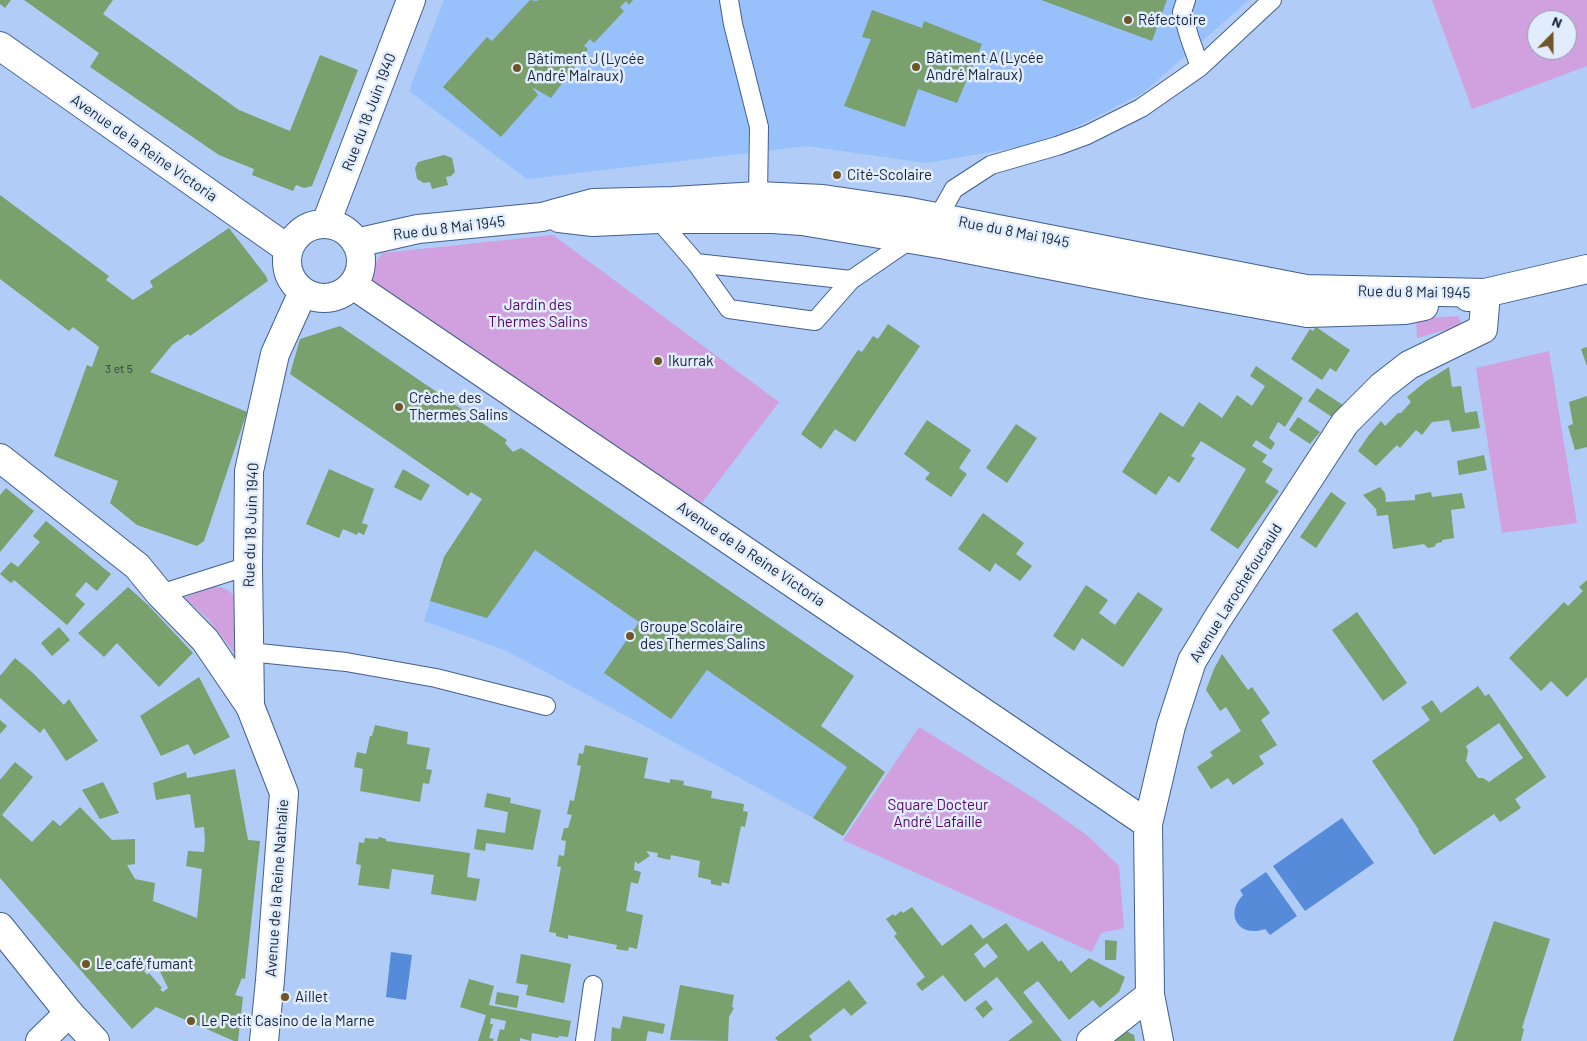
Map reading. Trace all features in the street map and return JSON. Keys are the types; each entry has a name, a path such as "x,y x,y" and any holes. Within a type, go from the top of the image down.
{"street":[{"name":"Rue du 18 Juin 1940","path":"326,223 411,0"},
{"name":"Avenue de la Reine Victoria","path":"0,46 288,248"},
{"name":"Rue du 8 Mai 1945","path":"356,242 418,229 542,217 593,203 758,196 858,204 938,217 1306,289 1486,293"},
{"name":"Rue du 8 Mai 1945","path":"542,217 593,222 658,219 773,219 802,221 911,239 1307,313 1405,310 1587,269"},
{"path":"326,223 339,226 349,233 356,242 361,253 359,275 353,285 345,292 329,298 313,297 303,292 294,284 288,273 286,261 288,248 294,238 303,230 314,224 326,223"},
{"name":"Avenue de la Reine Victoria","path":"353,285 1148,824"},
{"name":"Rue du 18 Juin 1940","path":"250,706 249,471 275,354 303,292"},
{"name":"Avenue Larochefoucauld","path":"1159,1041 1150,995 1148,824 1171,726 1192,661 1345,423 1382,386 1409,365 1483,329 1486,293"},
{"name":"Avenue de la Reine Nathalie","path":"0,458 137,566 160,594 205,640 250,706 284,793 264,1041"},
{"path":"0,927 95,1041"},
{"path":"1091,1041 1150,995"},
{"path":"40,1041 69,1012"}],"lane":[{"path":"729,0 733,24 759,127 758,196"},
{"path":"1186,0 1182,12 1200,67"},
{"path":"938,217 954,189 991,165 1057,146 1141,108 1200,67 1272,0"},
{"path":"658,219 696,263 729,309 815,322 851,280 911,239"},
{"path":"696,263 851,280"},
{"path":"160,594 248,566"},
{"path":"249,652 346,662 427,676 546,706"},
{"path":"585,1041 593,985"}],"shaded area":[{"path":"444,0 1249,0 1143,93 1044,143 926,163 807,146 527,179 409,91"},
{"name":"Groupe Scolaire des Thermes Salins","path":"521,448 854,676 821,726 885,772 843,836 507,651 424,621 444,557 513,452"},
{"path":"1342,818 1374,863 1305,911 1273,866"},
{"path":"1266,872 1297,916 1270,935 1265,929 1256,931 1242,927 1237,923 1235,917 1237,903 1243,895 1240,890"},
{"path":"391,952 412,955 406,1000 386,997"}],"green space":[{"path":"1432,0 1587,0 1587,66 1472,109"},
{"name":"Jardin des Thermes Salins","path":"553,235 779,402 695,512 365,281 382,253"},
{"path":"1458,316 1461,322 1456,327 1417,338 1416,319"},
{"path":"1549,351 1577,523 1502,533 1476,368"},
{"path":"212,586 228,590 237,603 239,653 235,654 208,619 185,598"},
{"name":"Square Docteur André Lafaille","path":"919,727 1037,800 1088,836 1119,866 1124,928 1101,933 1092,952 843,840"}],"building":[{"path":"0,0 11,0 5,8 0,4"},
{"path":"24,0 113,0 103,14 239,110 290,131 320,55 358,70 312,186 304,188 296,185 293,191 252,175 254,169 219,155 90,67 99,53"},
{"name":"Bâtiment J (Lycée André Malraux)","path":"530,0 633,0 629,5 626,1 620,7 624,11 594,43 590,39 584,46 588,49 551,98 532,87 538,95 501,137 443,87 487,37 492,41"},
{"name":"Réfectoire","path":"1041,0 1167,0 1152,41"},
{"name":"Bâtiment A (Lycée André Malraux)","path":"872,10 922,28 924,21 982,44 957,103 918,89 905,127 844,106 871,39 862,37"},
{"path":"444,155 452,158 455,172 451,176 446,177 448,185 432,189 430,182 424,183 417,179 415,168 418,162"},
{"path":"0,195 109,276 106,280 133,300 153,287 150,281 229,228 266,276 268,281 190,336 188,334 172,345 150,372 247,412 204,541 197,546 137,525 110,503 118,481 54,456 87,365 92,367 99,347 73,327 69,331 0,279"},
{"path":"888,324 920,346 855,442 835,429 821,449 801,434 858,350 862,352 873,336 878,339"},
{"name":"Groupe Scolaire des Thermes Salins","path":"340,326 507,440 505,443 513,452 521,448 854,676 821,726 885,772 843,836 813,818 847,767 707,670 671,719 604,673 639,622 535,550 487,618 430,601 444,557 482,499 471,492 468,496 290,374 300,339"},
{"path":"1316,327 1350,350 1336,372 1330,368 1322,380 1291,359 1310,329 1313,331"},
{"path":"1587,347 1587,366 1581,349"},
{"path":"1256,366 1303,398 1285,427 1278,422 1269,438 1275,443 1271,450 1256,440 1252,446 1267,455 1262,462 1273,469 1265,482 1279,491 1238,549 1210,530 1246,469 1201,441 1191,456 1195,458 1179,483 1169,476 1156,495 1122,472 1160,412 1183,427 1199,402 1222,418 1237,395 1252,406 1265,386 1250,376"},
{"path":"1449,367 1452,387 1461,386 1465,413 1477,411 1480,428 1452,432 1449,420 1432,422 1422,435 1416,430 1400,448 1397,445 1376,466 1358,451 1381,421 1385,426 1411,402 1407,397 1425,382"},
{"path":"1317,388 1343,405 1332,417 1308,401"},
{"path":"1587,396 1587,447 1575,450 1568,426 1573,424 1569,402"},
{"path":"1298,417 1320,432 1310,444 1289,430"},
{"path":"927,420 971,450 959,468 967,474 951,497 925,479 930,473 904,454"},
{"path":"1016,424 1037,438 1007,483 986,468"},
{"path":"1484,455 1487,470 1459,475 1457,461"},
{"path":"329,469 374,489 362,523 368,525 364,535 358,532 357,535 343,529 339,538 306,524"},
{"path":"403,469 430,485 421,501 394,487"},
{"path":"1380,487 1385,493 1386,502 1415,500 1415,495 1431,492 1432,497 1462,493 1465,508 1451,510 1454,538 1442,540 1442,542 1437,543 1434,547 1428,548 1424,544 1393,549 1388,515 1377,516 1376,509 1363,495"},
{"path":"6,488 34,511 0,552 0,495"},
{"path":"1331,492 1346,503 1316,548 1300,537"},
{"path":"983,513 1024,543 1016,554 1032,566 1020,581 995,563 990,572 958,549"},
{"path":"46,521 111,574 97,591 86,582 75,595 85,604 67,625 14,580 11,583 0,574 11,562 18,567 40,542 33,536"},
{"path":"1587,580 1587,677 1567,697 1551,681 1541,691 1509,658 1564,602 1568,606 1583,591 1579,587"},
{"path":"1086,585 1108,600 1099,613 1115,625 1138,592 1163,609 1123,667 1082,638 1074,651 1053,636"},
{"path":"128,587 148,605 193,653 159,687 117,643 104,657 78,633"},
{"path":"1357,612 1407,683 1383,701 1332,630"},
{"path":"59,627 70,640 52,656 41,643"},
{"path":"1222,654 1248,690 1252,687 1270,713 1261,720 1277,745 1259,756 1264,764 1233,785 1228,778 1211,789 1197,767 1213,756 1210,752 1241,731 1226,707 1220,711 1206,690"},
{"path":"15,658 33,673 64,705 69,699 98,741 66,761 44,728 40,733 0,698 0,676"},
{"path":"199,677 230,737 194,755 188,744 161,756 140,716"},
{"path":"1478,686 1485,696 1489,694 1546,777 1515,799 1521,808 1500,822 1494,814 1434,855 1372,761 1430,720 1421,707 1432,700 1441,713","holes":["1499,723 1523,758 1489,782 1483,778 1478,778 1466,761 1468,751 1466,746"]},
{"path":"0,720 7,726 0,734"},
{"path":"375,725 408,732 407,744 430,748 426,769 432,770 429,784 423,783 420,802 360,791 363,769 354,767 357,752 366,754 370,736 372,736"},
{"path":"585,745 648,758 644,778 670,783 670,779 684,781 683,785 712,791 711,798 744,804 743,811 748,812 745,827 741,826 729,884 722,882 721,886 711,884 711,880 698,877 700,861 671,855 670,860 657,857 658,853 646,851 650,856 638,864 635,861 634,870 641,872 638,884 631,882 626,911 643,915 637,949 629,947 628,951 616,949 617,945 568,935 568,939 549,932 561,867 557,866 559,855 564,856 566,841 561,840 564,828 568,828 572,815 567,814 570,800 574,801 581,766 577,765 579,753 583,754"},
{"path":"15,762 33,777 2,815 32,842 53,820 60,826 80,807 112,840 135,839 135,864 127,865 135,879 155,883 153,901 197,918 202,869 186,866 188,851 204,852 204,827 195,828 190,794 156,800 153,783 186,772 187,778 235,769 248,840 260,841 245,979 242,978 235,995 243,997 238,1041 234,1041 156,1007 132,1029 0,878 0,780","holes":["155,961 168,988 163,992 160,989 162,988 149,973 147,975 144,971"]},
{"path":"103,782 119,813 100,819 82,790"},
{"path":"487,793 511,798 510,803 541,810 533,850 486,843 485,851 474,849 477,829 505,833 508,812 484,807"},
{"path":"379,837 386,839 386,841 470,853 467,877 480,879 476,901 431,894 434,875 392,869 389,889 358,885 361,865 356,864 359,842 364,843 365,838 378,839"},
{"path":"912,907 942,946 971,924 983,939 1006,923 1028,951 1042,941 1059,962 1061,960 1071,973 1089,958 1125,977 1119,992 1100,1008 1093,1000 1069,1020 1038,981 1023,992 1062,1041 1008,1041 1033,1022 997,977 965,1002 943,975 922,991 916,984 925,977 894,936 897,934 886,919 893,914 895,916 901,911 903,913","holes":["987,943 998,957 984,968 974,954"]},
{"path":"1494,921 1550,939 1522,1028 1524,1029 1521,1041 1453,1041"},
{"path":"1105,940 1117,941 1116,960 1105,960"},
{"path":"521,954 571,964 564,1003 526,995 528,985 516,983"},
{"path":"469,979 494,986 489,1005 571,1021 568,1037 559,1036 558,1038 532,1033 531,1041 520,1038 520,1041 497,1041 500,1029 504,1030 506,1021 491,1018 490,1024 493,1024 489,1038 494,1039 493,1041 478,1041 486,1015 460,1007"},
{"path":"849,980 867,1003 851,1016 844,1008 809,1036 811,1041 778,1041 775,1038"},
{"path":"680,985 734,995 732,1007 734,1008 729,1017 728,1041 670,1040"},
{"path":"497,992 519,996 517,1008 495,1004"},
{"path":"986,1000 993,1009 983,1018 975,1008"},
{"path":"623,1016 665,1024 663,1034 648,1031 646,1041 611,1041 612,1027 620,1029"},
{"path":"1126,1031 1134,1035 1135,1041 1113,1041"}],"place":[{"name":"Réfectoire","path":"1128,20"},
{"name":"Bâtiment A (Lycée André Malraux)","path":"916,67"},
{"name":"Bâtiment J (Lycée André Malraux)","path":"517,68"},
{"name":"Cité-Scolaire","path":"837,175"},
{"name":"Ikurrak","path":"658,361"},
{"name":"Crèche des Thermes Salins","path":"399,407"},
{"name":"Groupe Scolaire des Thermes Salins","path":"630,636"},
{"name":"Le café fumant","path":"86,964"},
{"name":"Aillet","path":"285,997"},
{"name":"Le Petit Casino de la Marne","path":"191,1021"}]}
